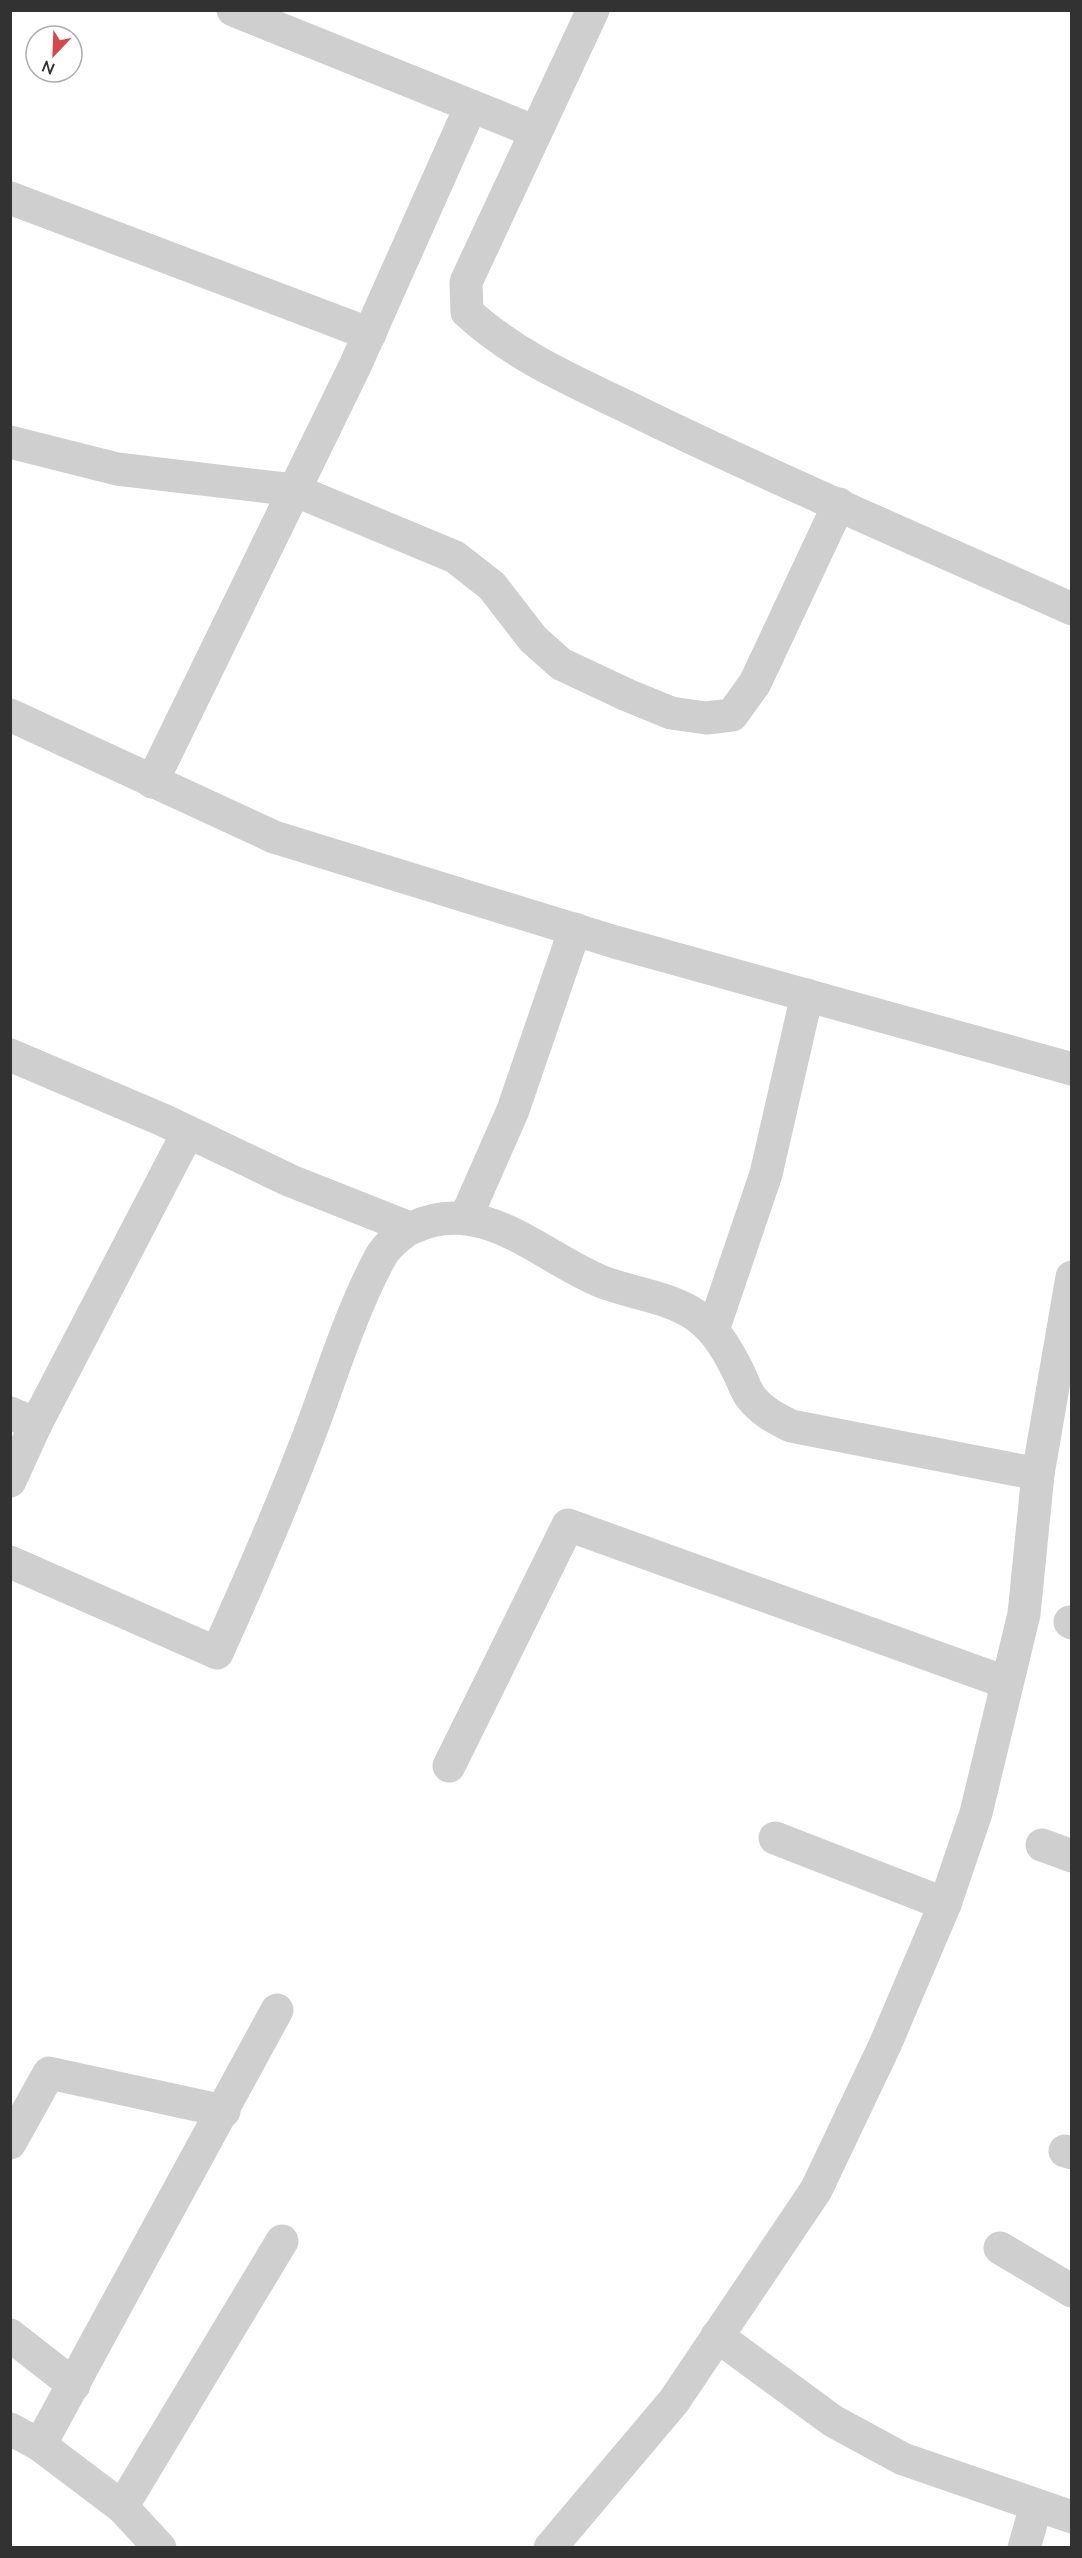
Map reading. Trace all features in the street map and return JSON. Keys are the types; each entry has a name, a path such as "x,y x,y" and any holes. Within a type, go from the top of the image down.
{"street":[{"path":"233,10 536,132"},
{"path":"593,10 466,282 467,312 493,336 529,358 702,443 1071,609"},
{"path":"152,782 370,334 471,105"},
{"path":"10,198 370,334"},
{"path":"10,442 117,469 294,490 455,557 492,586 533,639 561,664 671,713 706,718 732,715 755,683 839,504"},
{"path":"10,714 274,837 575,929 1071,1069"},
{"path":"466,1217 513,1110 575,929"},
{"path":"713,1330 766,1174 807,995"},
{"path":"13,1063 188,1132 291,1181 410,1228"},
{"path":"10,1481 23,1419 188,1132"},
{"path":"10,1562 217,1653 278,1515 363,1293 383,1253 410,1228 438,1220 466,1217 530,1241 573,1269 604,1283 664,1299 690,1311 713,1330 729,1353 749,1395 766,1414 791,1426 1038,1474"},
{"path":"550,2547 674,2401 816,2190 885,2045 945,1904 976,1813 1005,1682 1024,1614 1038,1474 1061,1399 1071,1277"},
{"path":"449,1766 568,1525 1005,1682"},
{"path":"775,1838 945,1904"},
{"path":"1042,1845 1071,1856"},
{"path":"40,2445 277,2010"},
{"path":"10,2143 49,2073 224,2111"},
{"path":"122,2507 282,2241"},
{"path":"1000,2248 1071,2290"},
{"path":"10,2335 74,2385"},
{"path":"717,2336 833,2421 903,2459 1071,2517"},
{"path":"10,2429 40,2445 122,2507 160,2547"},
{"path":"1024,2547 1036,2506"}]}
